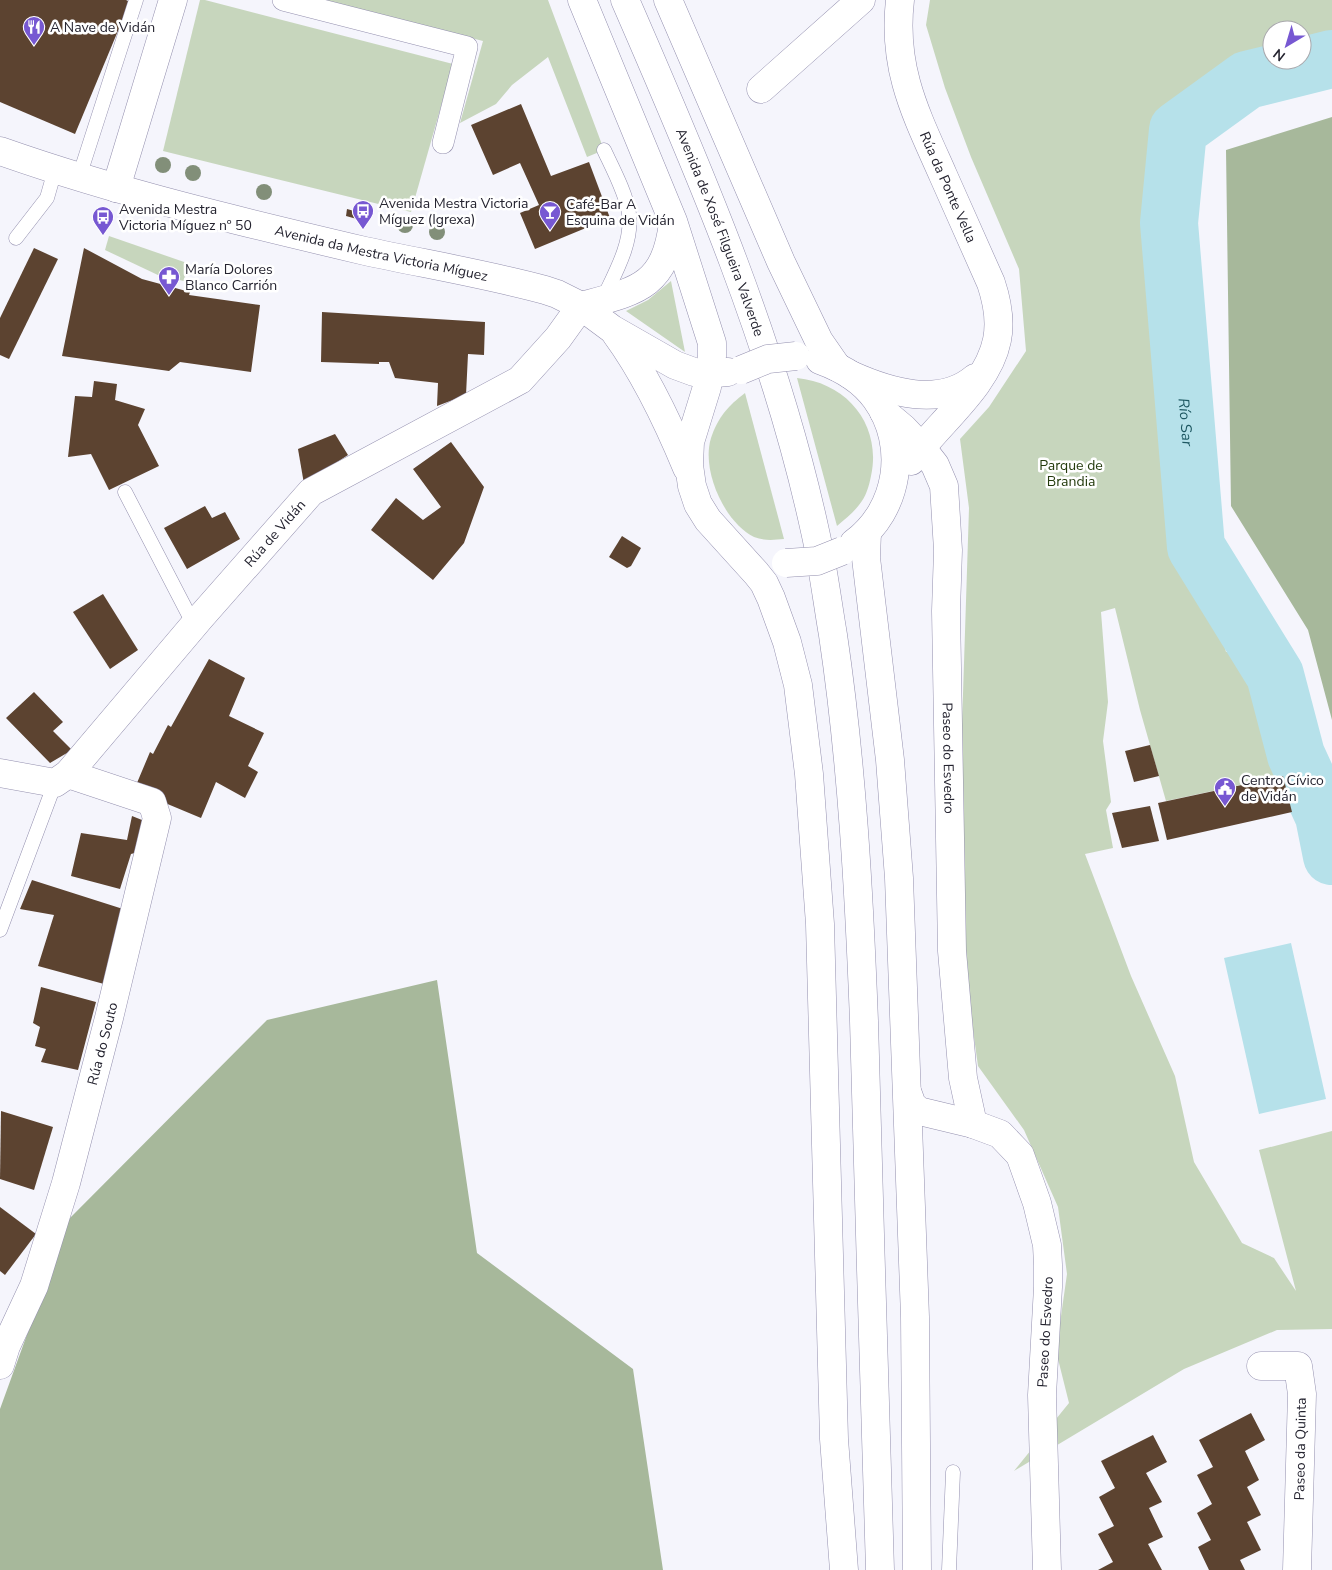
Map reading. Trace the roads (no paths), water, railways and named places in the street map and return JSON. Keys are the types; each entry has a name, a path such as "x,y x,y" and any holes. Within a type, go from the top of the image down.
{"main road":[{"path":"116,188 173,0"},
{"path":"582,0 674,221 712,343 710,375 690,442 689,465 694,492 701,509 712,525 764,584 771,598 793,664 798,686 812,814 819,916 834,1439 844,1570"},
{"name":"Avenida de Xosé Filgueira Valverde","path":"625,0 696,168 773,372 815,530 828,599 844,718 855,834 868,1140 880,1570"},
{"path":"668,0 781,262 819,341 844,371 875,398 884,412 890,427 896,454 895,473 884,509 867,532 842,551 817,561 786,563 758,558 741,550 725,539"},
{"path":"761,89 860,0"},
{"name":"Rúa da Ponte Vella","path":"891,491 921,447 972,391 992,356 997,340 999,322 998,303 991,283 913,106 899,56 897,24 900,0"},
{"name":"Avenida da Mestra Victoria Míguez","path":"0,151 67,174 191,209 365,251 532,287 592,304 625,348 665,416 691,480"},
{"path":"592,304 623,295 636,289 654,276 667,253 674,221"},
{"name":"Rúa de Vidán","path":"62,779 311,492 520,380 592,304"},
{"name":"Avenida da Mestra Victoria Míguez","path":"612,329 675,365 694,372 710,375 741,370"},
{"name":"Rúa da Ponte Vella","path":"741,370 768,359 796,356 817,359 870,383 899,392 939,395 967,386 984,370"},
{"path":"699,414 716,390 741,370"},
{"name":"Paseo do Esvedro","path":"884,412 921,447 935,465 944,486 948,550 946,610 952,951 963,1078 973,1124"},
{"path":"867,532 869,580 890,760 899,878 915,1318 917,1570"},
{"path":"0,773 62,779"},
{"name":"Rúa do Souto","path":"0,1365 6,1346 34,1286 66,1183 112,1008 157,818 152,802 62,779"},
{"name":"Paseo do Esvedro","path":"908,1094 912,1105 920,1111 973,1124 1000,1134 1020,1155 1034,1194 1047,1245 1048,1287 1042,1395 1047,1570"},
{"name":"Paseo da Quinta","path":"1261,1366 1298,1366 1302,1394 1297,1570"}],"street":[{"path":"283,0 467,47 443,143"}],"lane":[{"path":"16,238 67,174 136,0"},
{"path":"592,304 622,256 627,240 630,214 618,179 604,150"},
{"path":"125,492 194,625"},
{"path":"0,930 62,779"},
{"path":"950,1570 953,1472"}],"water":[{"path":"1291,943 1326,1099 1259,1114 1224,958"}],"waterway":[{"name":"Río Sar","path":"1332,59 1247,80 1178,130 1169,223 1196,547 1275,675 1296,755 1324,816 1332,856"}],"place":[{"name":"A Nave de Vidán","path":"34,46"},
{"name":"Avenida Mestra Victoria Míguez (Igrexa)","path":"363,230"},
{"name":"Café-Bar A Esquina de Vidán","path":"550,231"},
{"name":"Avenida Mestra Victoria Míguez nº 50","path":"103,236"},
{"name":"María Dolores Blanco Carrión","path":"169,296"},
{"name":"Centro Cívico de Vidán","path":"1225,807"}],"park label":[{"name":"Parque de Brandia","path":"1071,474"}]}
